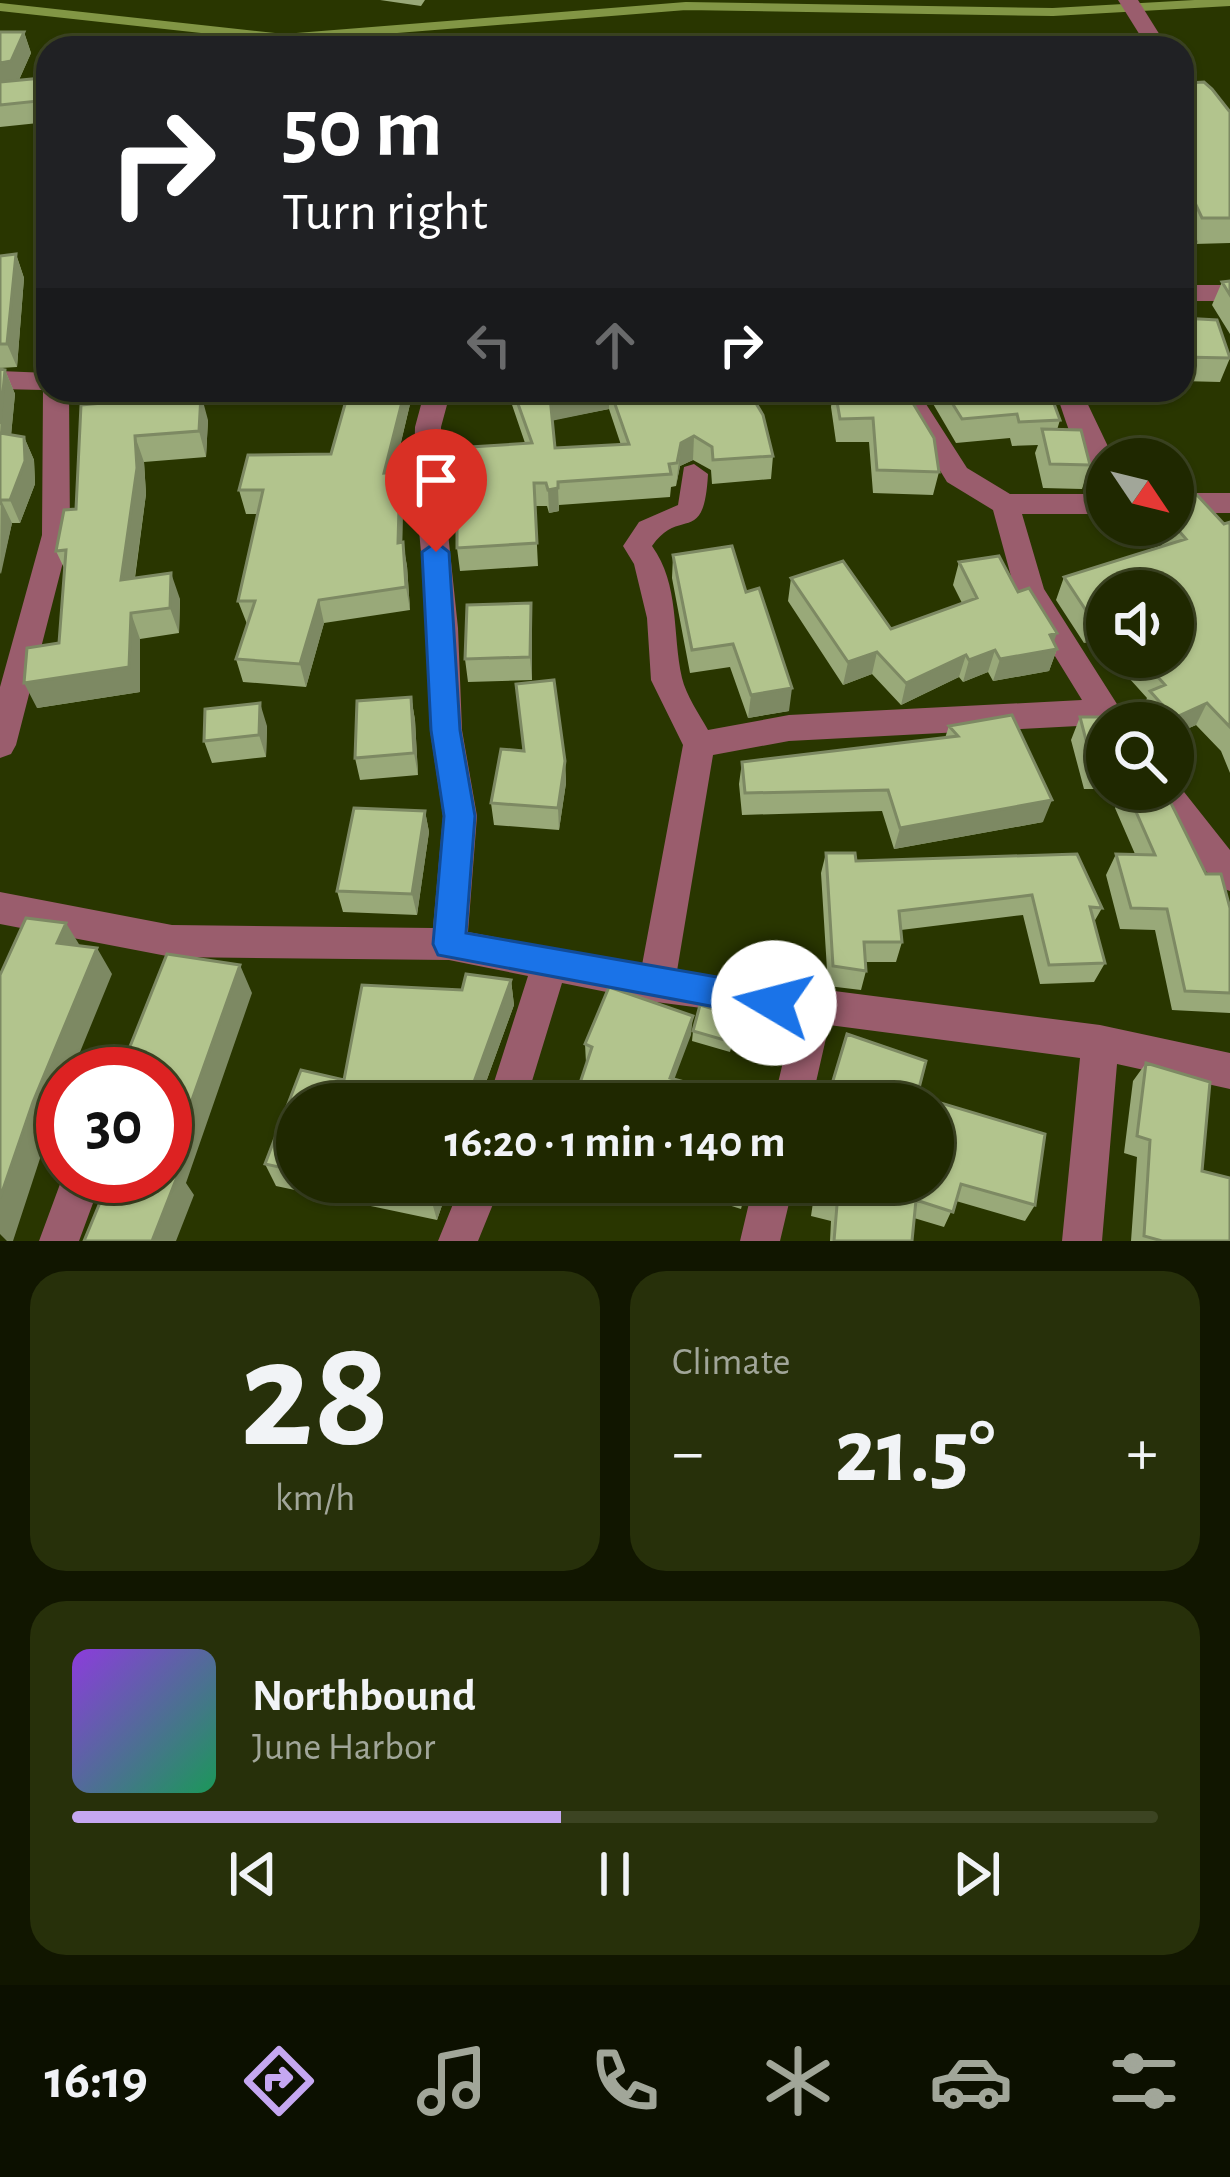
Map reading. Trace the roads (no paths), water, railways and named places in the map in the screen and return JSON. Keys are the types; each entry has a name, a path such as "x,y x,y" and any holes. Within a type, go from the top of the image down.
{"street":[{"path":"1128,0 1150,36"},
{"path":"1194,293 1230,293"},
{"path":"0,380 36,382"},
{"path":"0,746 56,535 56,402"},
{"path":"435,402 428,427 428,476 443,628 446,730 460,816 449,944"},
{"path":"911,402 956,476 1005,504 1086,504"},
{"path":"1073,402 1087,438"},
{"path":"656,985 699,746 668,680 662,618 648,562 637,546 649,529 692,510 694,475"},
{"path":"1194,503 1230,502"},
{"path":"1005,504 1030,591 1100,702"},
{"path":"699,746 789,728 1086,718"},
{"path":"1187,810 1214,834 1230,876"},
{"path":"0,908 172,940 449,944 656,985 814,1009 895,1013 1100,1042 1230,1071"},
{"path":"156,985 172,940"},
{"path":"513,1083 550,964"},
{"path":"797,1083 814,1009"},
{"path":"1082,1241 1100,1042"},
{"path":"59,1241 73,1203"},
{"path":"458,1241 473,1203"},
{"path":"760,1241 769,1203"}],"waterway":[{"path":"309,36 686,6 1053,12 1230,2"},
{"path":"0,7 266,36"}]}
